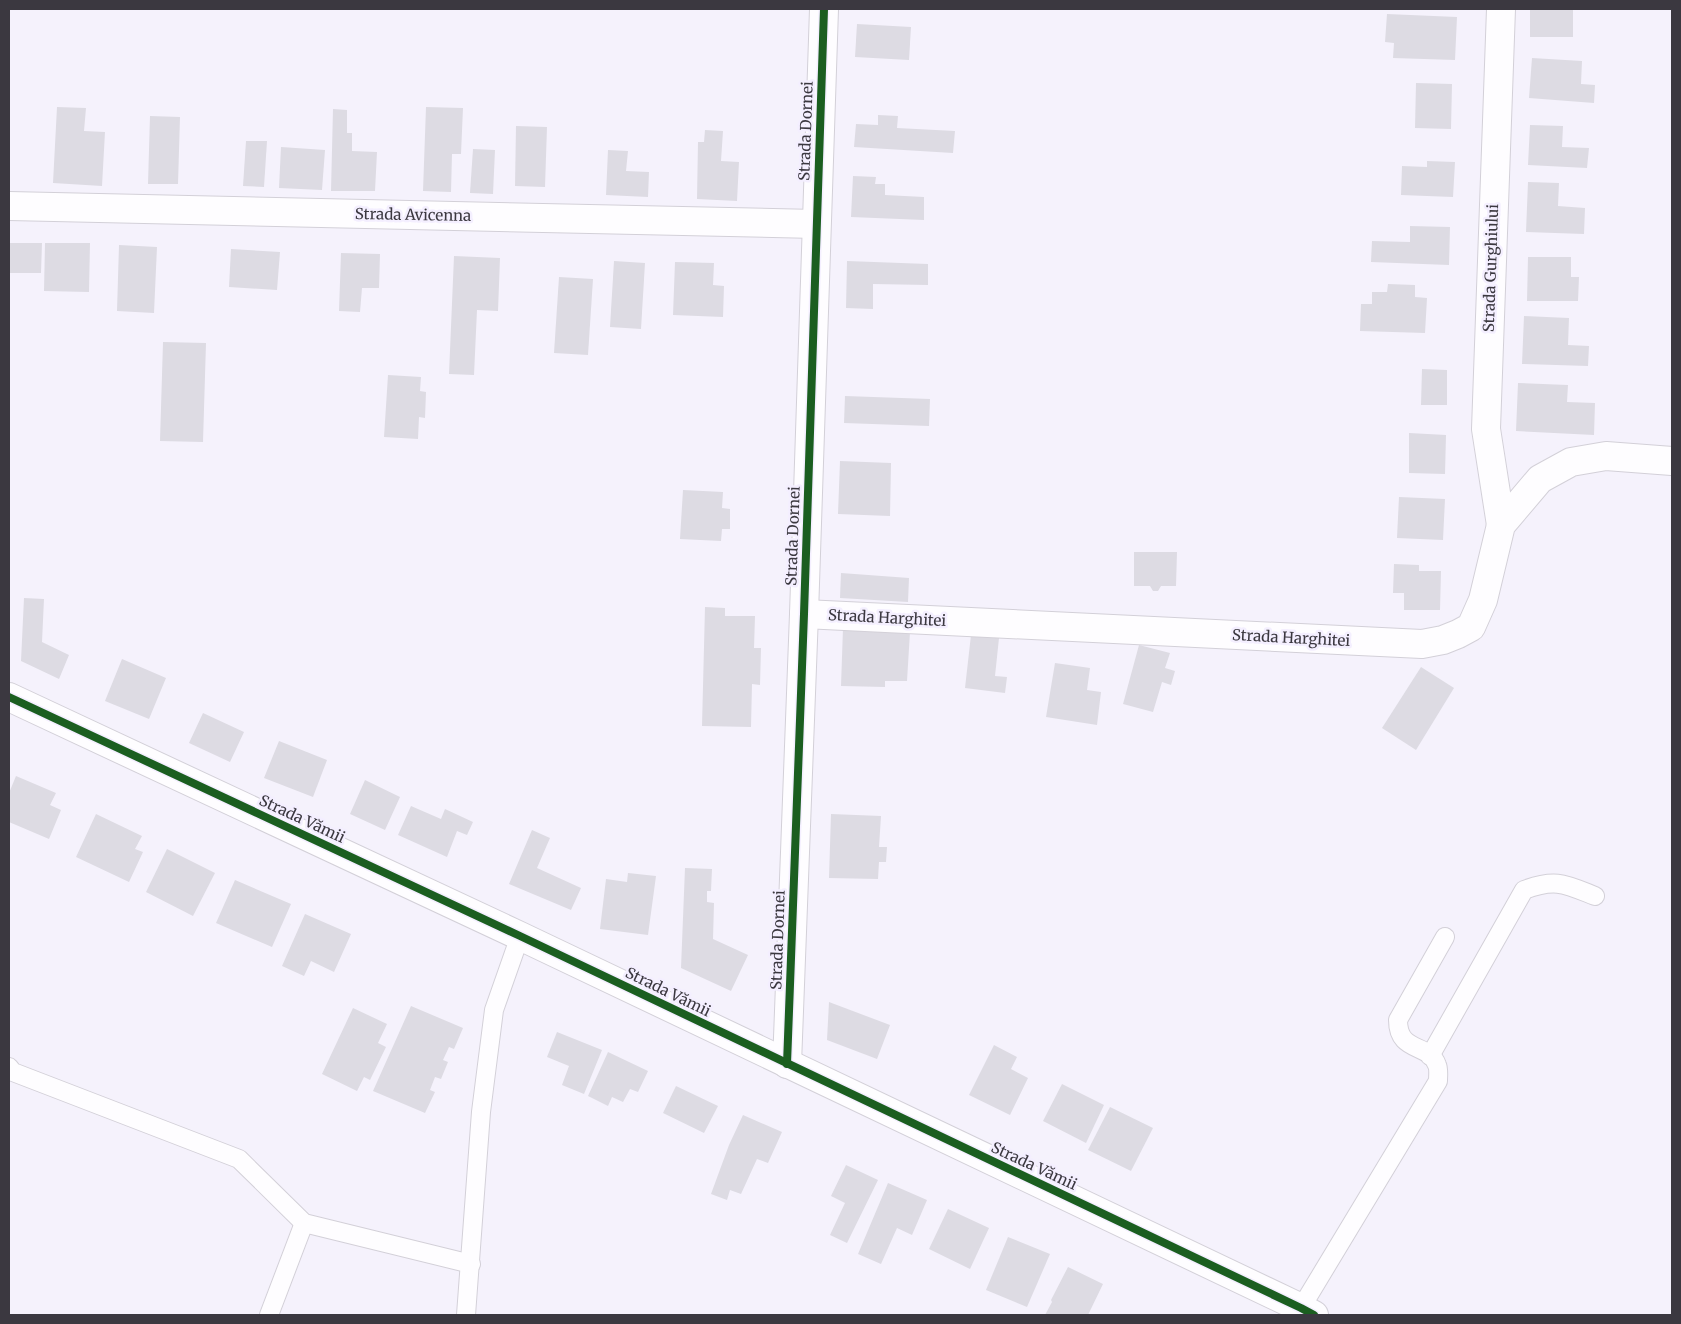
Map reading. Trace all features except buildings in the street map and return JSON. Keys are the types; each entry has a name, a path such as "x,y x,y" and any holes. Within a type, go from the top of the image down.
{"street":[{"name":"Strada Dornei","path":"787,1064 824,9"},
{"name":"Strada Gurghiului","path":"1500,526 1486,429 1501,9"},
{"name":"Strada Avicenna","path":"9,206 816,224"},
{"name":"Strada Harghitei","path":"804,614 1422,644 1443,640 1471,627 1483,600 1500,526 1540,479 1571,462 1606,456 1672,461"},
{"name":"Strada Vămii","path":"9,697 520,936 1308,1312"}],"lane":[{"path":"1430,1056 1524,890 1540,884 1562,883 1595,896"},
{"path":"466,1315 481,1112 494,1010 520,936"},
{"path":"1308,1312 1438,1081 1437,1065 1430,1056 1403,1040 1398,1030 1398,1020 1445,937"},
{"path":"10,1074 239,1159 304,1223 471,1264"},
{"path":"268,1315 304,1223"}],"cycle path":[{"path":"787,1064 824,9"},
{"path":"9,697 520,936 1314,1315"}]}
